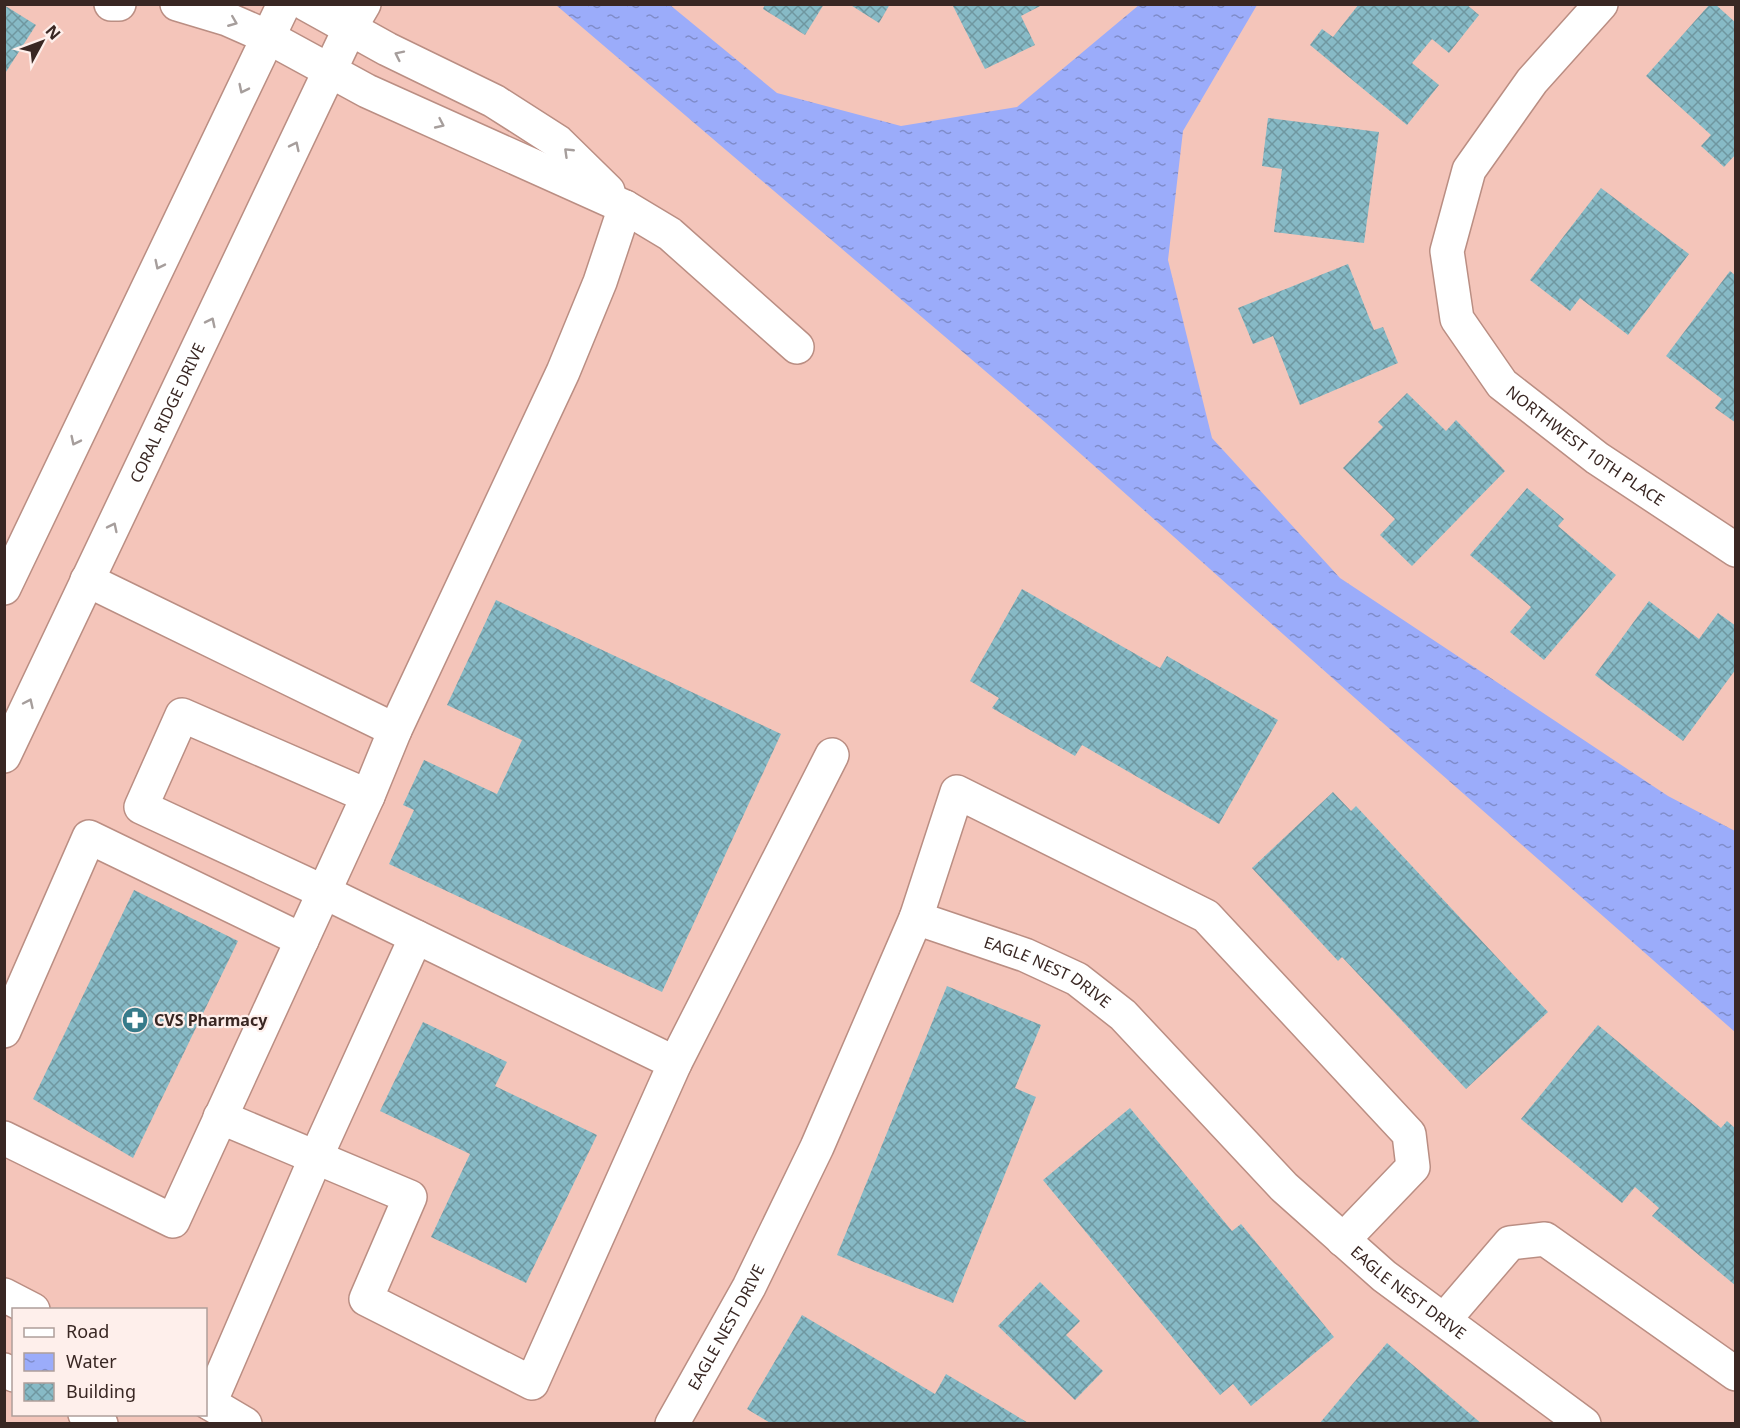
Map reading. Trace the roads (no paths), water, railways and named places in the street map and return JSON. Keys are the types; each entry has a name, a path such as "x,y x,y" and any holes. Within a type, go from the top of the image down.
{"street":[{"path":"113,5 119,4"},
{"path":"177,4 227,20 268,37 367,91 625,207 670,234 797,346"},
{"path":"4,588 284,4"},
{"path":"306,4 357,16 395,53 494,101 558,142 625,207"},
{"name":"NORTHWEST 10TH PLACE","path":"1601,4 1532,81 1469,170 1447,251 1457,319 1502,384 1597,458 1736,550"},
{"name":"CORAL RIDGE DRIVE","path":"4,756 357,16"},
{"path":"4,1138 172,1221 368,796 395,730 563,372 600,282 625,207"},
{"path":"87,580 395,730"},
{"path":"368,796 182,714 141,807 324,892 675,1063"},
{"path":"220,1117 410,1197 366,1299 532,1383 675,1063 832,755"},
{"path":"916,918 957,792 1206,916 1409,1134 1413,1167 1344,1240"},
{"path":"4,1031 89,837 302,940"},
{"name":"EAGLE NEST DRIVE","path":"672,1424 749,1287 818,1147 916,918 1025,955 1077,979 1124,1015 1284,1187 1384,1276 1584,1424"},
{"path":"245,1424 208,1402 416,937"},
{"path":"1444,1320 1510,1243 1545,1239 1736,1374"},
{"path":"4,1294 29,1308"},
{"path":"88,1416 101,1424"}],"water":[{"path":"556,5 670,5 777,93 901,126 1017,107 1139,5 1257,5 1183,131 1168,260 1212,438 1340,578 1668,796 1735,831 1735,1032 1046,423"}],"place":[{"name":"CVS Pharmacy","path":"135,1020"}]}
